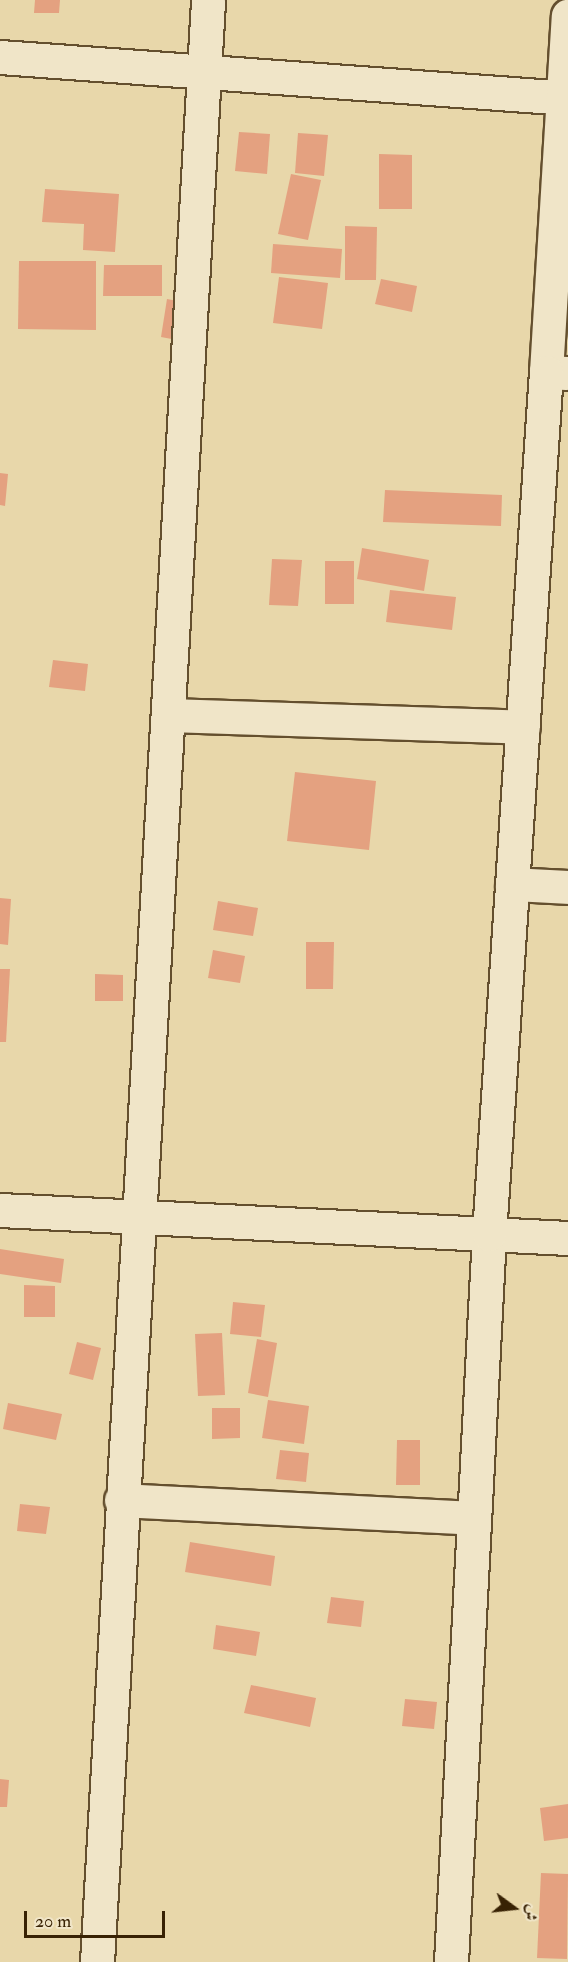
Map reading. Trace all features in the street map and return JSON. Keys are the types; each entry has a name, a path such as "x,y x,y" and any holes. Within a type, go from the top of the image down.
{"street":[{"path":"97,1962 137,1218 170,715 207,0"},
{"path":"451,1962 489,1234 522,727 557,372 568,16"},
{"path":"0,57 566,97"},
{"path":"170,715 522,727"},
{"path":"512,884 568,887"},
{"path":"0,1210 568,1238"},
{"path":"121,1500 473,1518"}],"building":[{"path":"35,0 60,0 59,13 34,13"},
{"path":"239,132 270,134 267,174 235,171"},
{"path":"298,133 328,135 324,176 295,173"},
{"path":"379,154 412,155 412,209 379,209"},
{"path":"291,174 321,180 308,240 278,234"},
{"path":"45,189 119,194 115,252 83,250 84,224 42,222"},
{"path":"345,226 377,227 376,280 345,280"},
{"path":"273,244 342,249 340,278 271,273"},
{"path":"19,261 96,261 96,330 18,329"},
{"path":"104,265 162,265 162,296 103,296"},
{"path":"279,277 328,283 322,329 273,323"},
{"path":"381,279 417,286 412,312 375,304"},
{"path":"167,299 183,302 177,340 161,337"},
{"path":"0,473 8,474 5,506 0,505"},
{"path":"385,490 502,495 501,526 383,522"},
{"path":"362,548 429,560 424,591 357,579"},
{"path":"272,559 302,560 298,606 269,605"},
{"path":"325,561 354,561 354,604 325,604"},
{"path":"390,590 456,597 452,630 386,622"},
{"path":"53,660 88,664 85,691 49,687"},
{"path":"295,772 376,781 369,850 287,841"},
{"path":"0,898 11,899 8,945 0,944"},
{"path":"218,901 258,908 253,936 213,930"},
{"path":"306,942 334,942 333,989 306,989"},
{"path":"213,950 245,956 240,983 208,978"},
{"path":"0,969 10,969 6,1042 0,1042"},
{"path":"95,974 123,975 123,1001 95,1001"},
{"path":"0,1249 64,1259 61,1283 0,1274"},
{"path":"24,1285 55,1286 55,1317 24,1317"},
{"path":"233,1302 265,1305 261,1337 230,1334"},
{"path":"222,1333 225,1395 198,1396 195,1334"},
{"path":"257,1339 277,1343 268,1397 248,1393"},
{"path":"77,1342 101,1348 93,1380 69,1374"},
{"path":"268,1400 309,1406 304,1444 262,1438"},
{"path":"8,1403 62,1414 56,1440 3,1429"},
{"path":"212,1408 240,1408 240,1438 212,1439"},
{"path":"397,1440 420,1440 420,1485 396,1485"},
{"path":"280,1450 309,1453 306,1482 276,1479"},
{"path":"20,1504 50,1507 46,1534 17,1531"},
{"path":"190,1542 275,1556 271,1586 185,1572"},
{"path":"331,1597 364,1601 361,1627 327,1623"},
{"path":"216,1625 260,1632 256,1656 213,1649"},
{"path":"251,1685 316,1698 310,1727 244,1713"},
{"path":"405,1699 437,1702 434,1729 402,1726"},
{"path":"0,1779 9,1780 7,1807 0,1807"},
{"path":"568,1804 568,1838 544,1841 540,1808"},
{"path":"541,1873 568,1874 567,1959 537,1958"}]}
